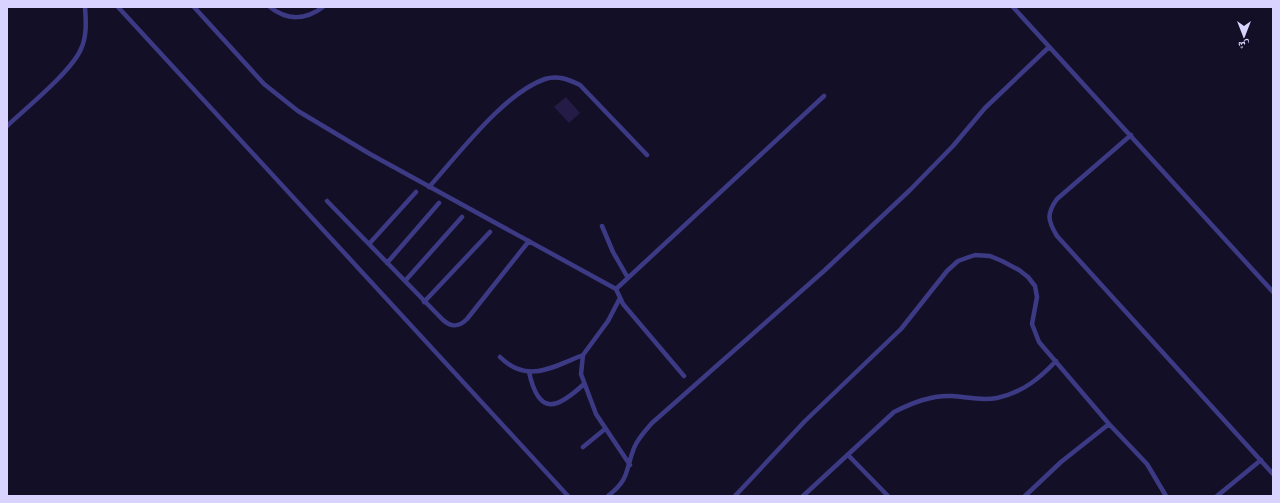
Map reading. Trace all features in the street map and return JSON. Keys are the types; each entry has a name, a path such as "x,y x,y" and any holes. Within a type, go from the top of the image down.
{"lane":[{"path":"7,126 62,74 81,50 86,35 85,7"},
{"path":"118,7 568,496"},
{"path":"194,7 264,84 286,103 370,154 616,289 620,298 684,376"},
{"path":"270,7 277,13 288,17 300,18 312,15 323,7"},
{"path":"1013,7 1131,134 1273,292"},
{"path":"608,496 620,486 630,465 631,455 636,442 652,423 825,270 910,190 953,146 985,108 1049,47"},
{"path":"430,187 499,110 535,83 546,79 557,78 569,80 580,85 647,155"},
{"path":"616,289 824,96"},
{"path":"1131,134 1057,199 1051,208 1049,219 1051,227 1057,236 1273,474"},
{"path":"368,244 416,192"},
{"path":"327,201 424,302 452,326 463,323 529,242"},
{"path":"387,263 439,203"},
{"path":"405,281 462,217"},
{"path":"602,226 613,252 628,278"},
{"path":"424,302 490,232"},
{"path":"735,496 805,421 901,330 947,271 958,261 975,255 990,256 1019,270 1028,277 1035,286 1037,297 1032,324 1035,334 1042,347 1056,361 1109,424 1147,464 1166,496"},
{"path":"620,298 608,321 583,355 580,370 596,414 630,465"},
{"path":"500,357 508,365 517,370 529,372 551,368 583,355"},
{"path":"803,496 894,412 912,403 931,398 952,396 975,400 998,398 1020,390 1040,378 1056,361"},
{"path":"529,372 537,393 548,404 554,405 565,401 584,384"},
{"path":"1025,496 1061,462 1109,424"},
{"path":"583,447 606,429"},
{"path":"848,455 888,496"},
{"path":"1217,496 1260,460"}],"building":[{"path":"566,97 580,113 569,123 554,107"}]}
